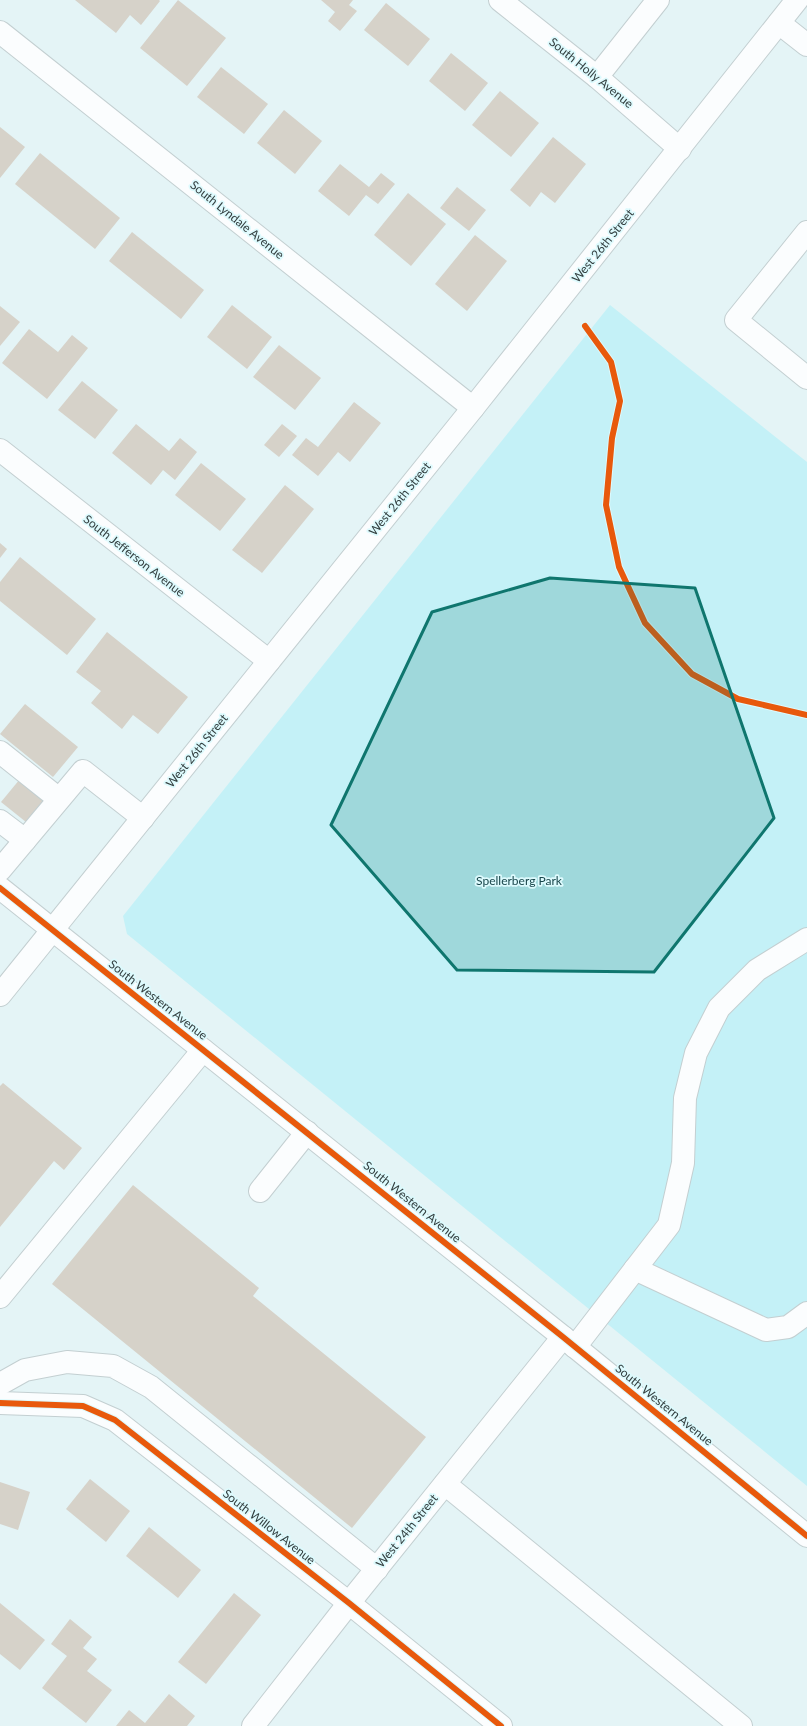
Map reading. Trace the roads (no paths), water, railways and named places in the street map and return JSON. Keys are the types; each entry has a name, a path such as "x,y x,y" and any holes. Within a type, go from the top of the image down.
{"street":[{"path":"597,77 658,0"},
{"name":"West 26th Street","path":"0,995 473,408 797,0"},
{"name":"South Holly Avenue","path":"502,1 597,77 680,149"},
{"path":"779,23 807,45"},
{"name":"South Lyndale Avenue","path":"0,32 473,408"},
{"path":"807,232 736,320 807,378"},
{"name":"South Jefferson Avenue","path":"0,450 269,661"},
{"path":"0,752 59,799"},
{"path":"0,870 83,771 143,818"},
{"path":"0,821 25,840"},
{"name":"South Western Avenue","path":"0,888 569,1342 807,1536"},
{"name":"West 24th Street","path":"253,1726 349,1603 445,1484 635,1268 669,1225 683,1163 685,1098 696,1053 719,1008 757,970 807,939"},
{"path":"0,1297 204,1050"},
{"path":"260,1191 307,1132"},
{"path":"635,1268 766,1330 788,1327 807,1313"},
{"path":"0,1384 25,1370 67,1362 113,1366 151,1387 377,1569"},
{"name":"South Willow Avenue","path":"0,1402 83,1406 115,1420 349,1603 501,1726"},
{"path":"445,1484 742,1726"}],"park label":[{"name":"Spellerberg Park","path":"519,881"}]}
